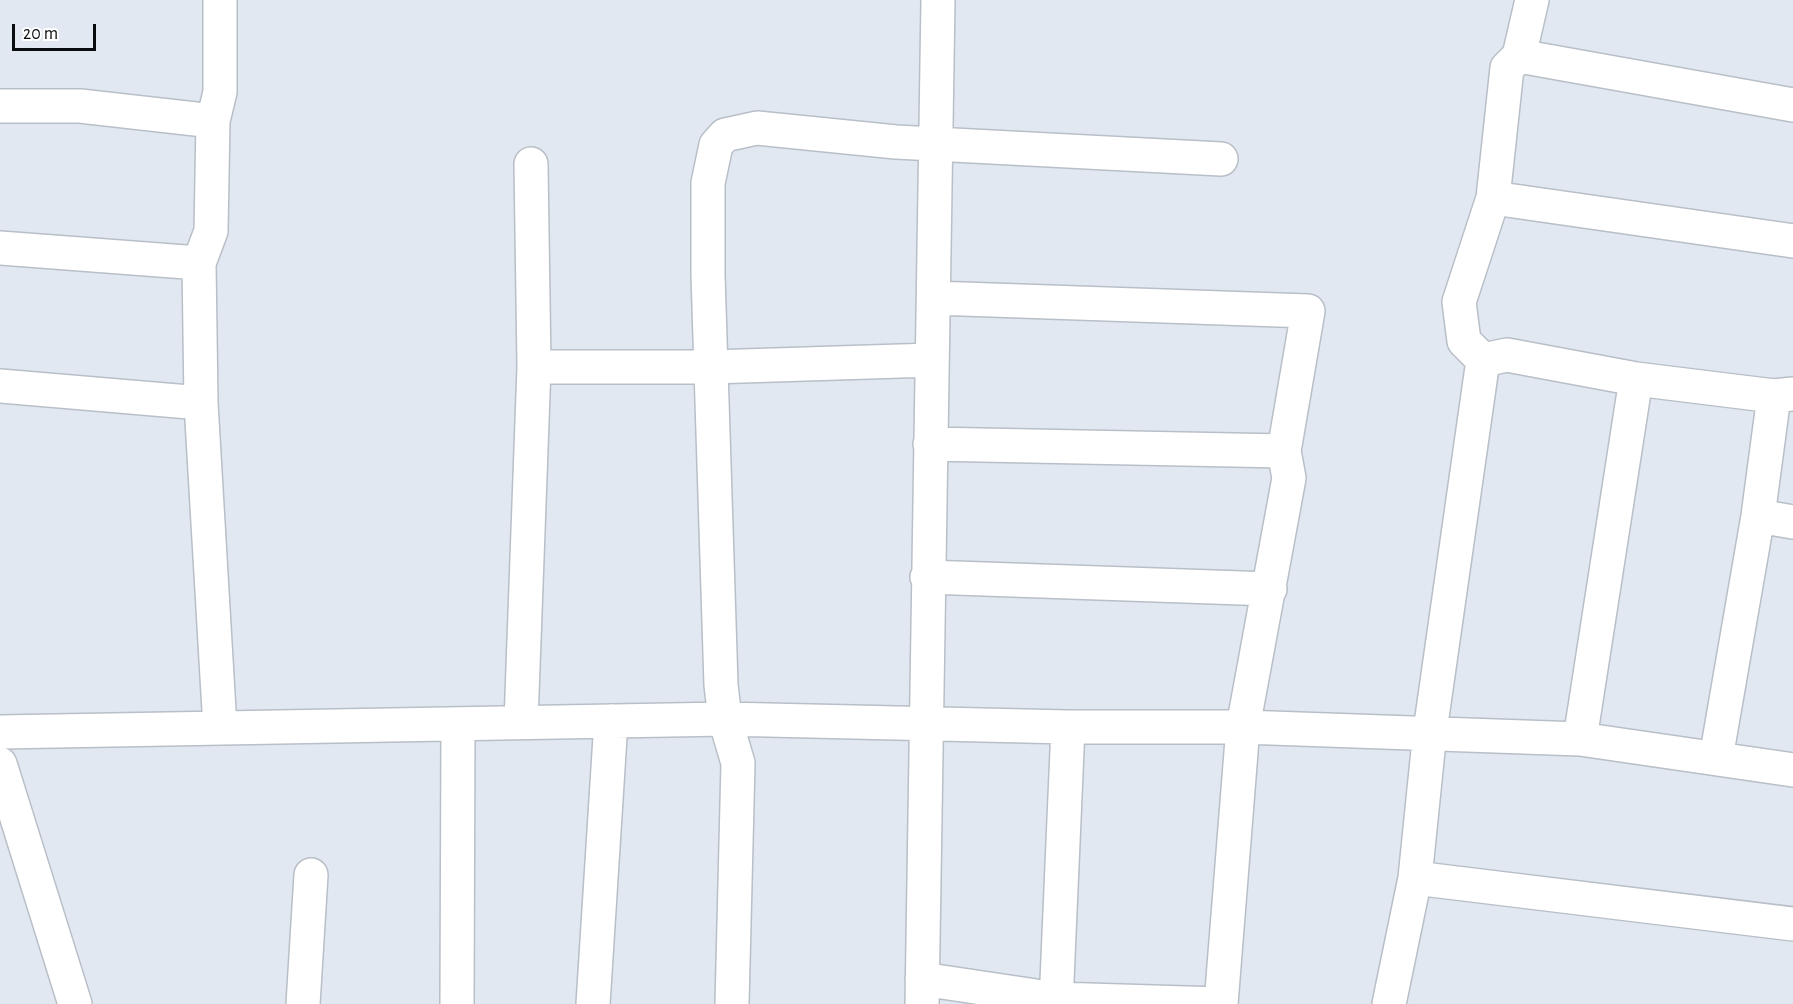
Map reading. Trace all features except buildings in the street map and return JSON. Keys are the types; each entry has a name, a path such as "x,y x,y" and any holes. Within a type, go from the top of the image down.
{"street":[{"path":"220,0 220,92 213,121 211,231 199,263 201,403 220,728"},
{"path":"934,298 1308,311 1284,452 1289,478 1243,727 1220,1004 1056,1001 922,992 938,0"},
{"path":"1483,360 1464,340 1459,302 1493,198 1507,68 1520,56 1532,0"},
{"path":"1520,56 1793,105"},
{"path":"0,106 80,106 213,121"},
{"path":"732,1004 738,763 720,685 708,183 716,145 726,135 757,128 896,142 936,142 1221,159"},
{"path":"521,722 534,367 531,164"},
{"path":"1493,198 1793,241"},
{"path":"0,248 199,263"},
{"path":"1483,360 1507,355 1636,379 1784,395 1758,516 1716,758"},
{"path":"534,367 711,367 932,360"},
{"path":"1389,1004 1415,878 1430,731 1483,360"},
{"path":"1580,739 1636,379"},
{"path":"0,386 201,403"},
{"path":"930,444 1284,452"},
{"path":"1758,516 1793,522"},
{"path":"927,577 1270,589"},
{"path":"0,732 726,719 1068,727 1243,727 1430,731 1580,739 1793,770"},
{"path":"593,1004 611,721"},
{"path":"457,1004 458,724"},
{"path":"1056,1001 1068,727"},
{"path":"3,785 34,872 75,1004"},
{"path":"303,1004 311,875"},
{"path":"1415,878 1793,924"}]}
